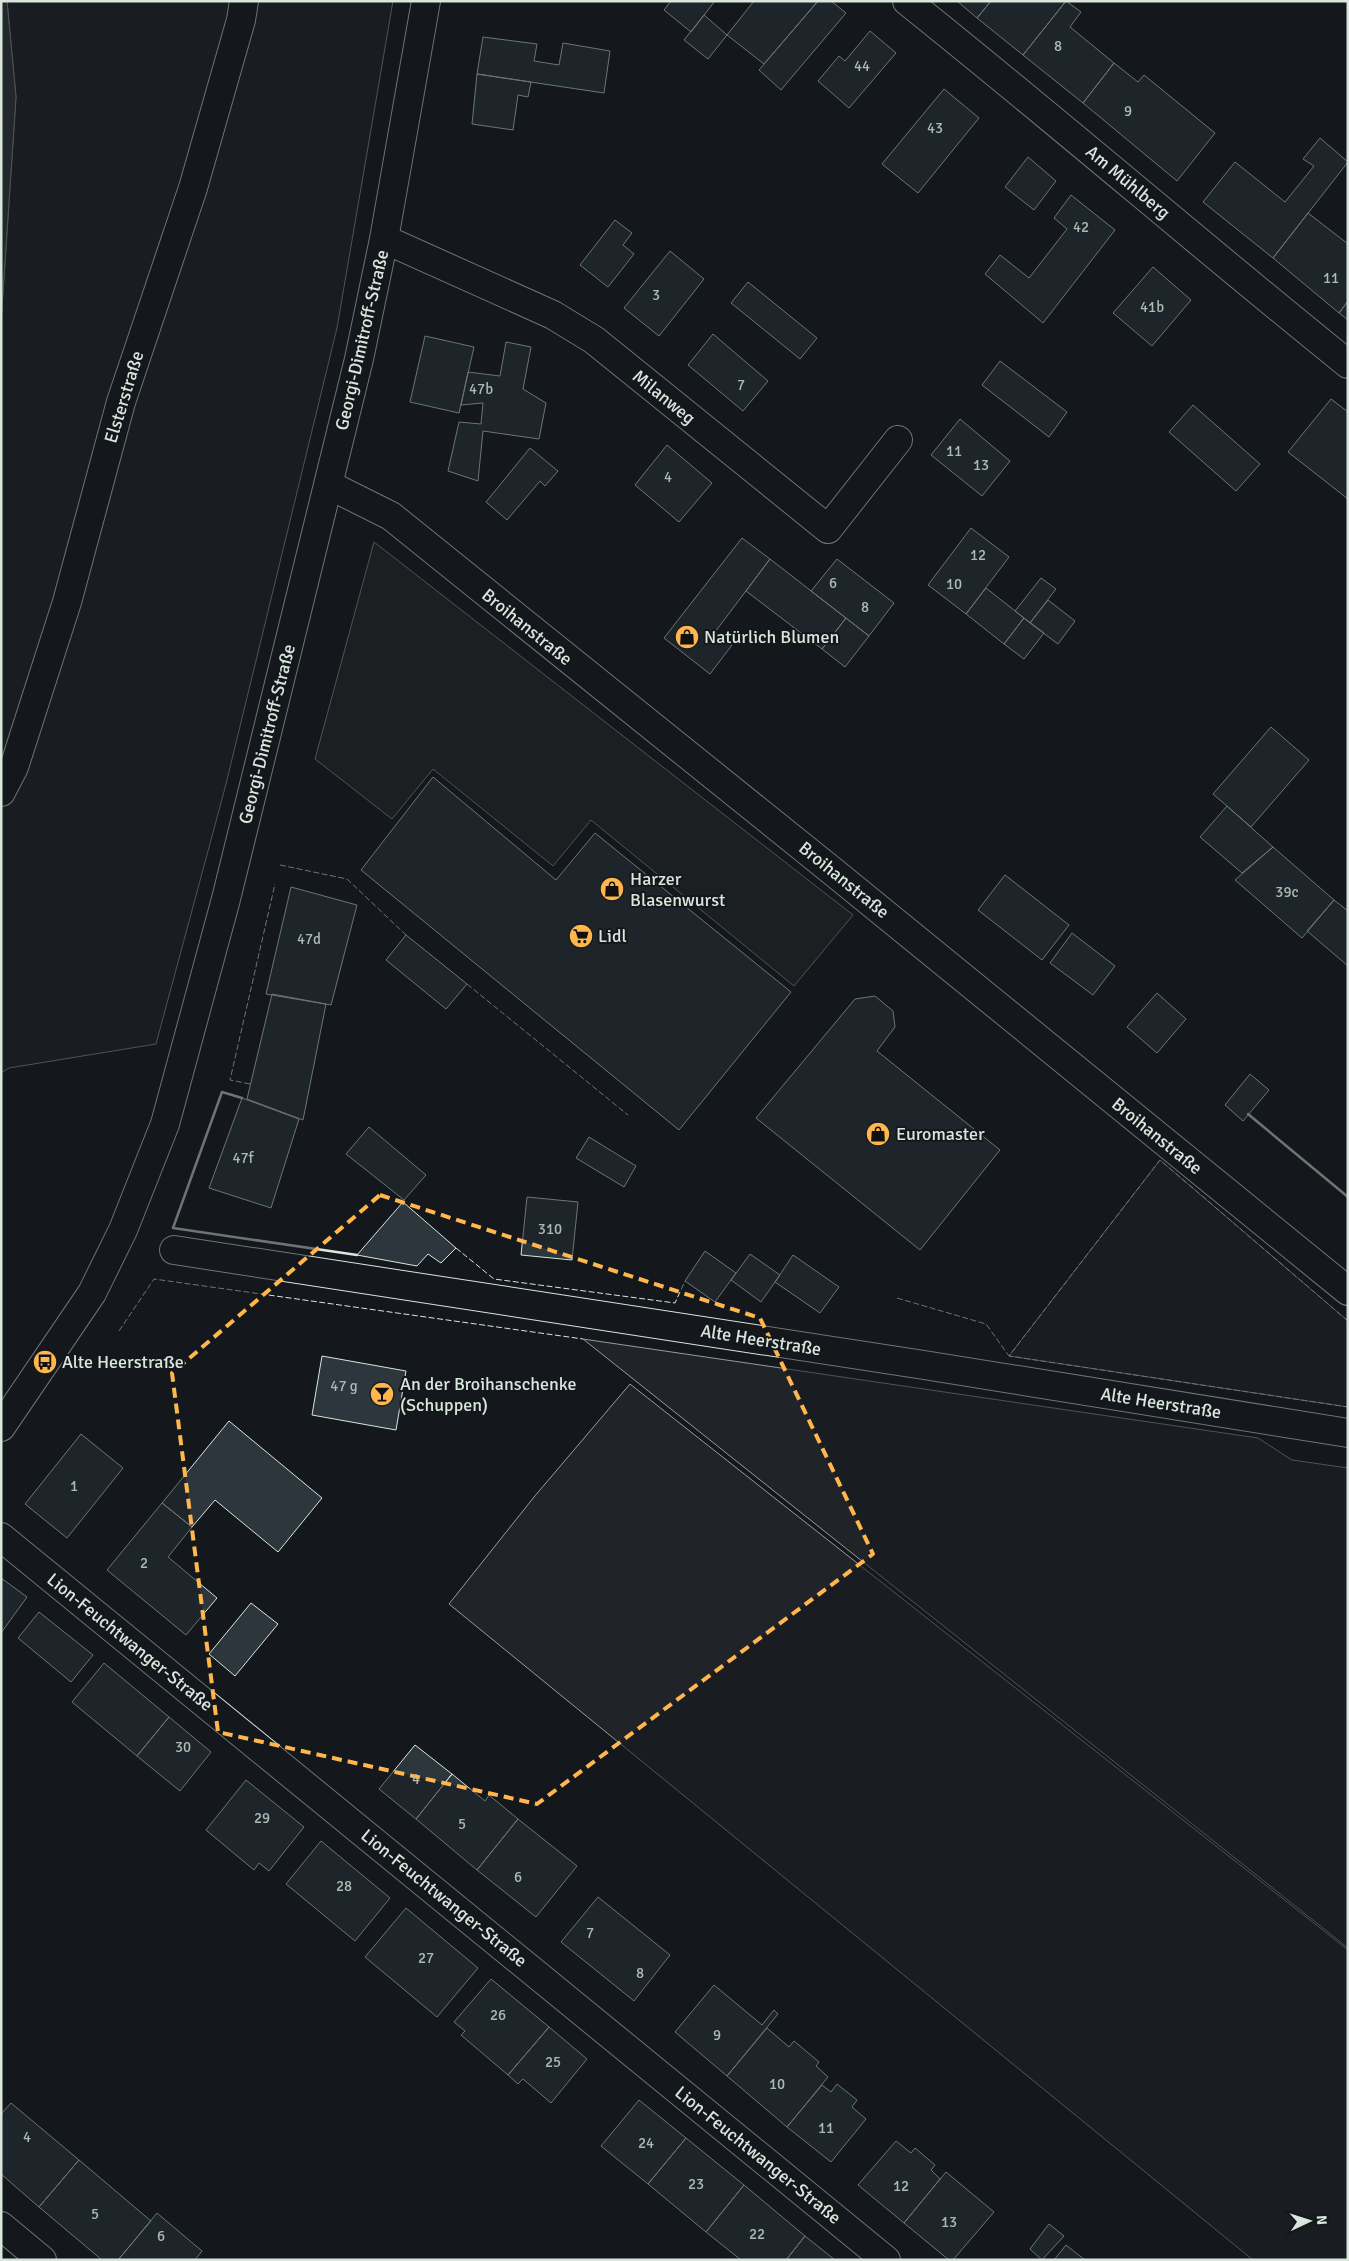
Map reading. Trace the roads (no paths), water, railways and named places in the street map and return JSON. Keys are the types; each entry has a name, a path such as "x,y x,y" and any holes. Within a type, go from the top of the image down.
{"street":[{"name":"Elsterstraße","path":"1,792 14,767 67,602 121,402 193,188 241,20 244,1"},
{"name":"Georgi-Dimitroff-Straße","path":"1,1428 92,1293 123,1230 165,1124 228,890 329,485 384,239 426,1"},
{"name":"Am Mühlberg","path":"907,1 1023,94 1235,273 1348,364"},
{"name":"Milanweg","path":"384,239 553,315 594,340 828,529 898,440"},
{"name":"Broihanstraße","path":"329,485 390,516 832,870 1348,1290"},
{"name":"Alte Heerstraße","path":"174,1250 924,1364 1348,1433"},
{"name":"Lion-Feuchtwanger-Straße","path":"1,1537 886,2260"},
{"path":"1,2226 42,2260"}],"place":[{"name":"Natürlich Blumen","path":"687,637"},
{"name":"Harzer Blasenwurst","path":"612,889"},
{"name":"Lidl","path":"581,936"},
{"name":"Euromaster","path":"878,1134"},
{"name":"Alte Heerstraße","path":"45,1362"},
{"name":"An der Broihanschenke (Schuppen)","path":"382,1394"}]}
